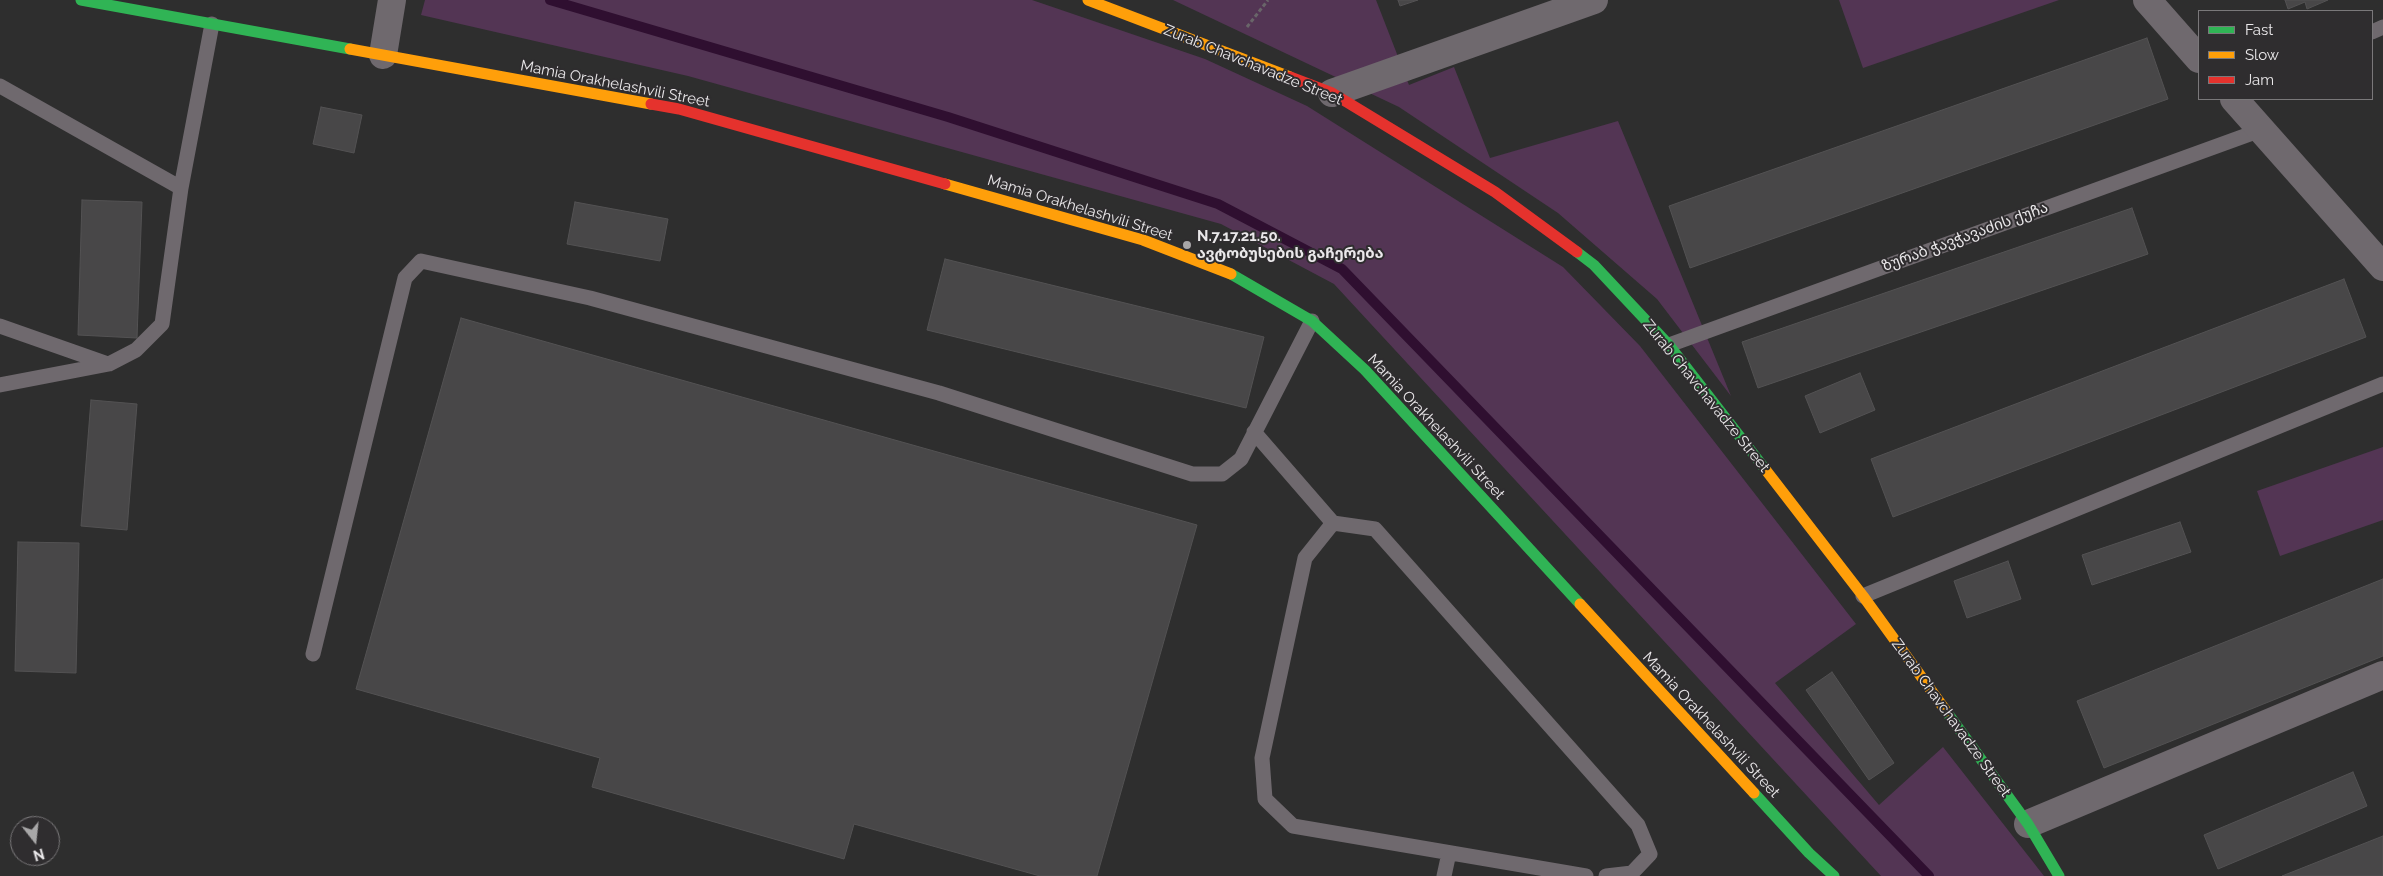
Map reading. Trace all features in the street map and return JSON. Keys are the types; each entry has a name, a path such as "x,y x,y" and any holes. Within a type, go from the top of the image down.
{"street":[{"name":"Mamia Orakhelashvili Street","path":"81,0 120,3 212,24 679,109 1143,240 1236,276 1312,320 1365,370 1809,853 1834,876"},
{"path":"383,55 392,0"},
{"name":"Zurab Chavchavadze Street","path":"1088,0 1332,93 1496,192 1594,265 1668,345 1863,596 2028,824 2059,876"},
{"path":"1332,93 1594,0"},
{"path":"2147,0 2198,58"},
{"path":"2235,100 2383,266"},
{"path":"2028,824 2383,675"}],"lane":[{"path":"0,385 109,364 136,350 162,324 182,188 212,24"},
{"path":"0,86 182,188"},
{"name":"ზურაბ ჭავჭავაძის ქუჩა","path":"1668,345 2261,130"},
{"path":"313,654 406,278 421,261 590,298 930,390 1192,474 1222,474 1241,459 1312,320"},
{"path":"0,326 109,364"},
{"path":"1863,596 2383,384"},
{"path":"1254,432 1333,523 1374,529 1638,825 1650,854 1632,874 1606,876"},
{"path":"1333,523 1305,558 1262,758 1266,799 1293,826 1586,876"},
{"path":"1444,876 1449,853"}],"shaded area":[{"path":"425,0 1032,0 1205,59 1307,106 1563,267 1640,346 1856,624 1775,683 1879,805 1943,747 2044,876 1881,876 1334,284 1221,224 688,76 421,15"},
{"path":"1173,0 1376,0 1409,85 1454,67 1490,158 1618,121 1731,396 1657,299 1558,213 1399,107"},
{"path":"1839,0 2059,0 1863,68"},
{"path":"2383,447 2383,520 2280,556 2257,491"}],"building":[{"path":"1398,0 1418,0 1400,6"},
{"path":"2285,0 2328,0 2307,9 2305,2 2288,9"},
{"path":"2147,38 2168,99 1690,268 1669,206"},
{"path":"321,107 362,115 354,153 313,144"},
{"path":"82,200 142,202 137,338 78,335"},
{"path":"575,202 668,219 660,261 567,244"},
{"path":"2132,208 2148,254 1758,388 1742,342"},
{"path":"945,259 1264,337 1246,408 927,330"},
{"path":"2344,279 2366,337 1893,517 1871,459"},
{"path":"461,318 1197,525 1097,876 1040,876 854,824 844,859 592,787 600,758 356,689"},
{"path":"1860,373 1875,410 1820,433 1805,396"},
{"path":"91,400 137,404 127,530 81,526"},
{"path":"2180,522 2191,552 2092,585 2082,555"},
{"path":"18,542 79,543 76,673 15,671"},
{"path":"2008,561 2021,599 1967,618 1954,581"},
{"path":"2383,579 2383,656 2104,768 2077,701"},
{"path":"1832,672 1894,763 1869,780 1806,690"},
{"path":"2353,772 2367,806 2218,869 2204,835"},
{"path":"2383,836 2383,876 2282,876"}],"waterway":[{"path":"550,0 948,117 1218,204 1342,269 1929,876"}],"traffic: fast":[{"path":"81,0 350,49"},
{"path":"1577,252 1594,265 1669,345 1765,469"},
{"path":"1231,274 1312,321 1365,370 1580,604"},
{"path":"1946,711 2028,824 2059,876"},
{"path":"1754,793 1809,853 1834,876"}],"traffic: slow":[{"path":"1088,0 1290,77"},
{"path":"350,49 651,104"},
{"path":"945,184 1143,240 1231,274"},
{"path":"1765,469 1863,596 1946,711"},
{"path":"1580,604 1754,793"}],"traffic: jam":[{"path":"1290,77 1332,93 1495,192 1577,252"},
{"path":"651,104 679,109 945,184"}],"place":[{"name":"N.7.17.21.50. ავტობუსების გაჩერება","path":"1187,245"}]}
